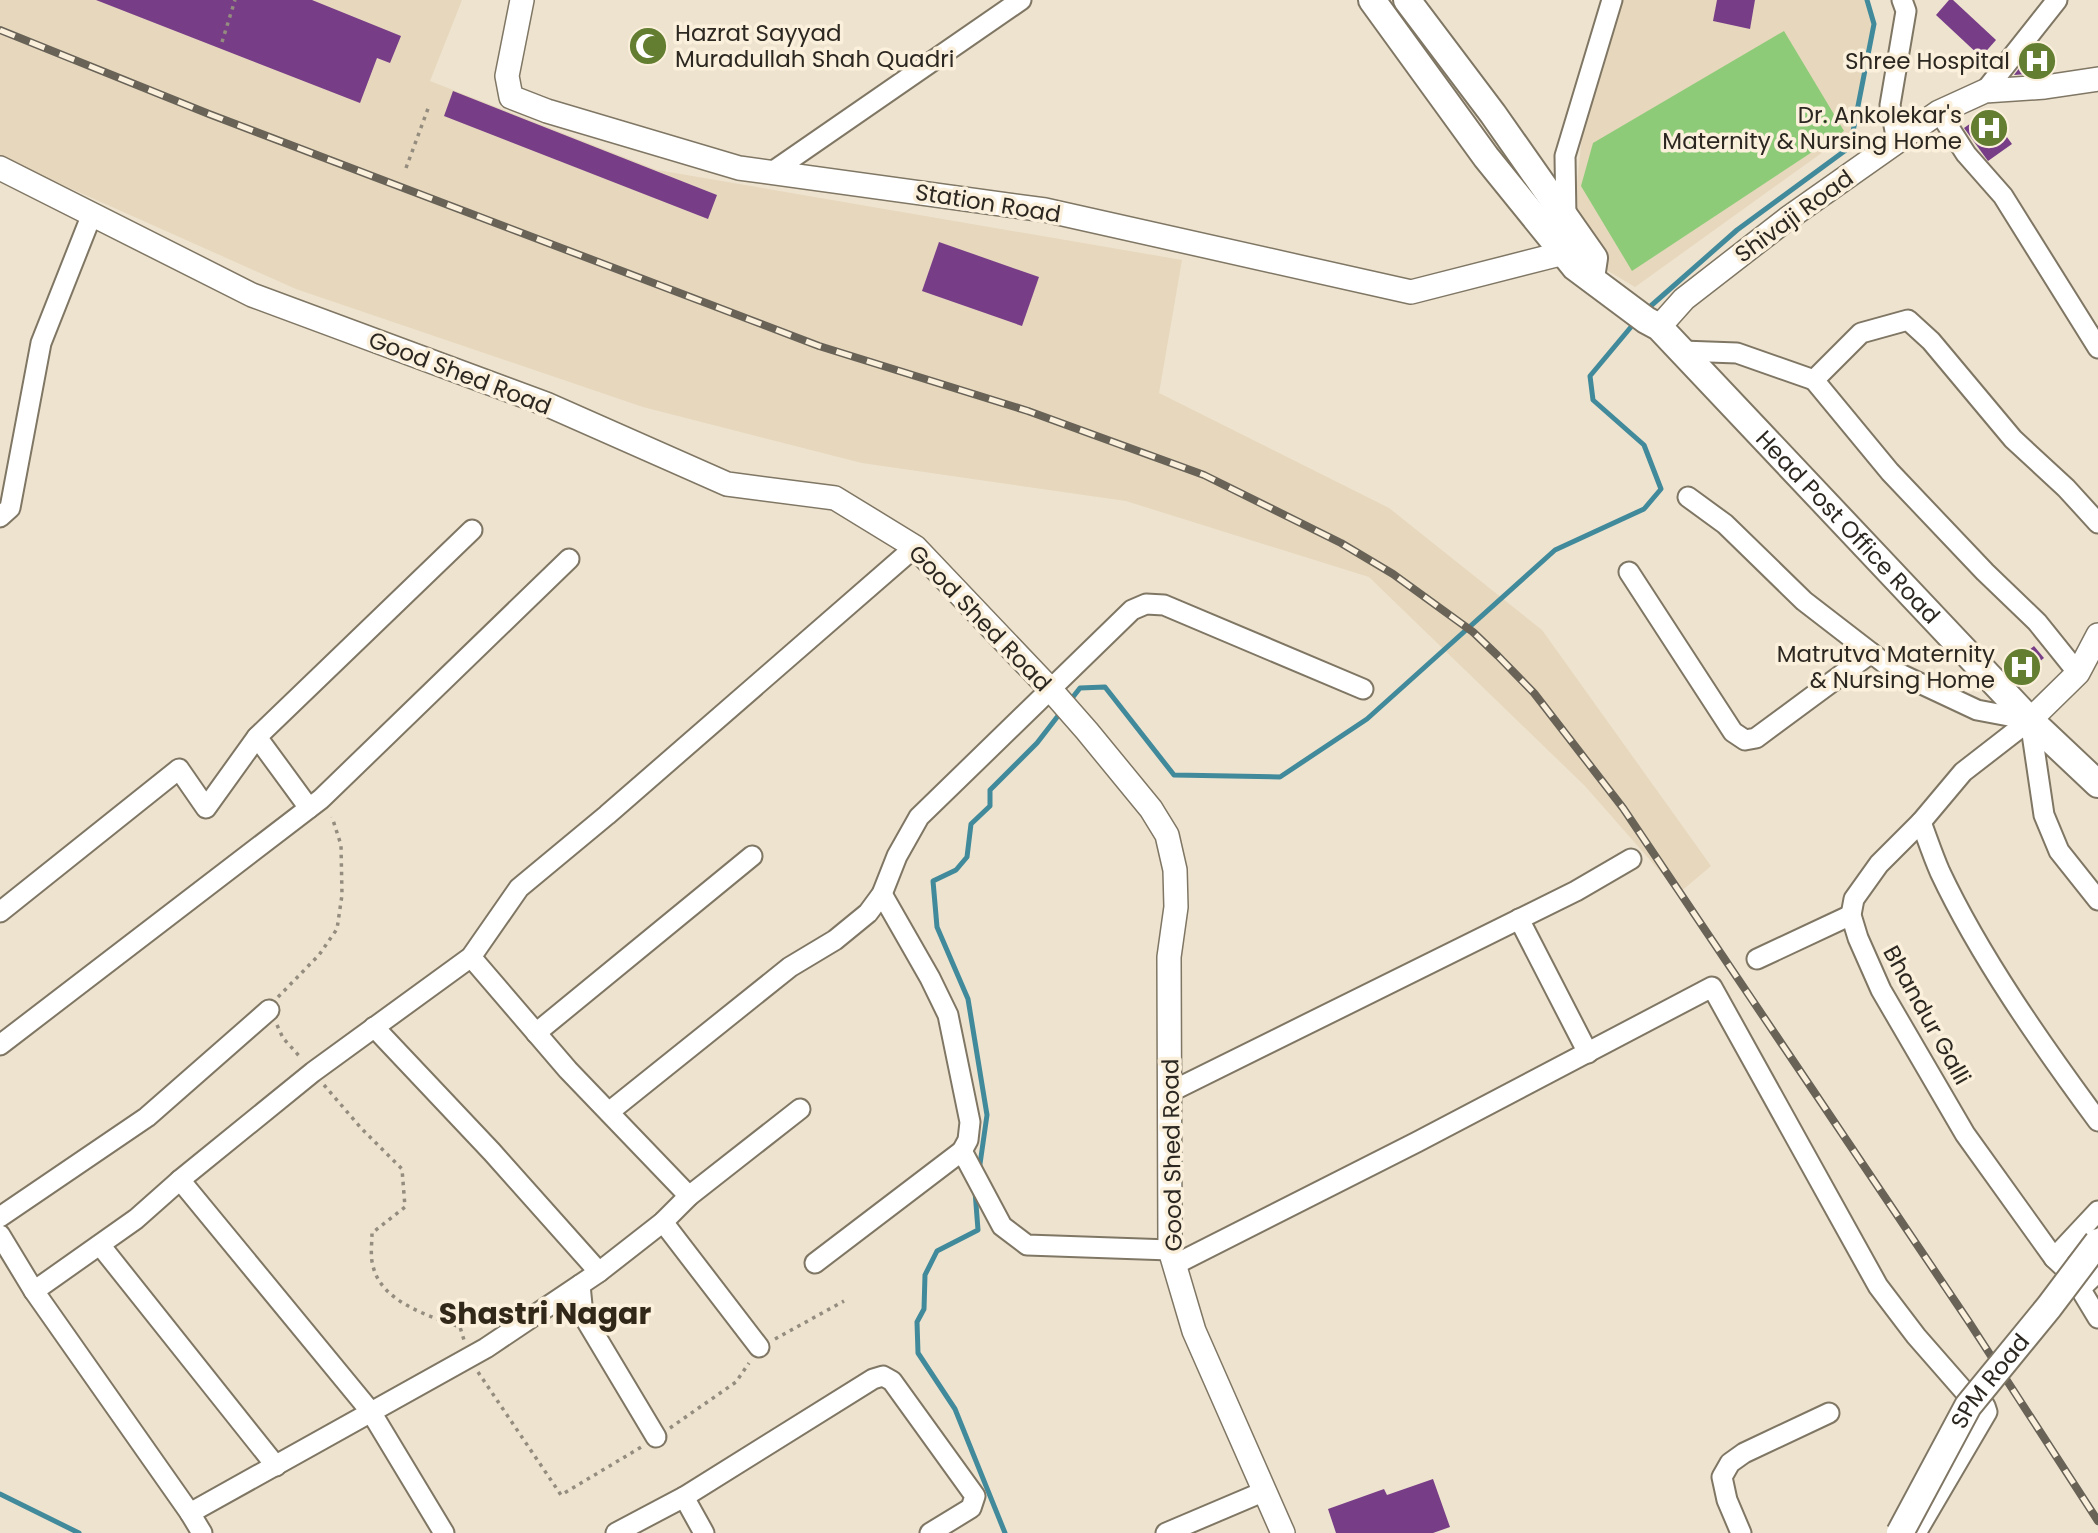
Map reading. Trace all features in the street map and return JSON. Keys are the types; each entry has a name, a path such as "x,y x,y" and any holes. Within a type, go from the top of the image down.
{"main road":[{"name":"Head Post Office Road","path":"1372,0 1486,157 1575,267 1652,324 1682,351 2030,720 2098,784"},
{"path":"1407,0 1493,114 1594,258 1591,278"},
{"name":"SPM Road","path":"1900,1533 1968,1406 2098,1242"}],"street":[{"name":"Station Road","path":"522,0 507,76 511,97 547,111 726,164 1045,210 1411,292 1564,253"},
{"path":"772,172 1021,0"},
{"path":"1564,253 1565,156 1612,0"},
{"path":"1897,141 1890,105 1906,11 1902,0"},
{"path":"1985,91 2057,0"},
{"name":"Shivaji Road","path":"1652,324 1787,219 1940,112 1985,91 2045,87 2098,79"},
{"path":"1940,112 1966,154 2003,196 2098,348"},
{"name":"Good Shed Road","path":"0,168 252,295 546,404 727,484 835,498 915,547 1061,702 1151,809 1167,835 1175,870 1176,907 1170,957 1172,1257 1194,1331 1283,1533"},
{"path":"0,517 10,509 41,343 92,214"},
{"path":"1814,380 1861,332 1908,320 1931,341 2013,439 2066,488 2098,523"},
{"path":"1682,351 1737,353 1814,380 1889,472 2037,622 2078,673"},
{"path":"1688,497 1726,524 1804,601 1896,672 1977,710 2030,720"},
{"path":"0,912 178,769 206,808 257,737 472,530"},
{"path":"34,1291 136,1219 313,1072 471,957 519,888 607,815 915,547"},
{"path":"0,1045 309,808 569,559"},
{"path":"1629,572 1734,732 1745,740 1756,738 1871,653"},
{"path":"609,1112 790,967 843,933 868,913 883,894 897,856 919,817 1061,702 1126,615 1146,604 1164,605 1363,689"},
{"path":"1757,959 1852,915 1854,899 1879,864 1921,822 1964,772 2030,720 2078,673 2098,635"},
{"path":"2030,720 2044,816 2059,851 2098,900"},
{"path":"257,737 309,808"},
{"path":"1921,822 1940,871 1981,948 2098,1121"},
{"path":"536,1033 752,856"},
{"path":"1170,1092 1576,891 1631,859"},
{"path":"815,1263 962,1151 968,1140 970,1122 948,1015 883,894"},
{"name":"Bhandur Galli","path":"1852,915 1858,938 1881,990 1958,1122 2054,1258 2072,1275 2098,1318"},
{"path":"1519,919 1588,1053"},
{"path":"471,957 536,1033 689,1196"},
{"path":"962,1151 1002,1226 1027,1245 1172,1257 1417,1142 1712,988 1878,1286 1916,1336 1965,1392 1985,1406 1987,1412 1916,1533"},
{"path":"0,1217 147,1117 269,1010"},
{"path":"374,1027 492,1152 599,1272"},
{"path":"190,1513 469,1357 580,1285 663,1222 689,1196 800,1109"},
{"path":"180,1180 371,1412 444,1533"},
{"path":"2054,1258 2098,1211"},
{"path":"663,1222 759,1347"},
{"path":"0,1235 34,1291 202,1533"},
{"path":"100,1245 276,1466"},
{"path":"2080,1289 2098,1272"},
{"path":"580,1285 583,1315 656,1437"},
{"path":"616,1533 684,1497 873,1379 883,1376 892,1381 975,1496 971,1508 930,1533"},
{"path":"1889,1533 1965,1392"},
{"path":"1741,1533 1727,1500 1722,1477 1730,1463 1744,1453 1829,1413"},
{"path":"1166,1533 1265,1491"},
{"path":"684,1497 704,1533"}],"path":[{"path":"222,42 235,0"},
{"path":"405,167 429,106"},
{"path":"332,817 341,845 342,895 337,929 318,955 269,1010 283,1038 362,1128 402,1168 405,1207 372,1233 373,1267 387,1293 428,1316 460,1327 469,1357 561,1495 656,1437 736,1382 759,1347 844,1301"}],"shaded area":[{"path":"0,0 462,0 430,81 657,170 1182,260 1159,393 1389,508 1542,630 1711,866 1679,893 1585,786 1369,577 1126,501 862,463 643,407 296,289 0,157"},
{"path":"1601,0 1865,0 1874,30 1855,129 1635,287 1608,271 1574,212 1590,60"}],"green space":[{"path":"1784,31 1844,131 1632,271 1581,186 1593,143"}],"building":[{"path":"96,0 312,0 401,36 390,63 377,58 360,103"},
{"path":"1717,0 1755,0 1750,29 1713,21"},
{"path":"1949,0 1953,0 1996,40 1981,57 1936,15"},
{"path":"2036,46 2053,59 2041,73 2014,75"},
{"path":"453,91 717,195 708,219 444,116"},
{"path":"1988,111 2012,144 1988,161 1964,128"},
{"path":"939,242 1039,277 1022,326 922,291"},
{"path":"2034,646 2044,658 2015,681 2005,670"},
{"path":"1433,1479 1450,1527 1433,1533 1336,1533 1328,1509 1384,1489 1387,1495"}],"waterway":[{"path":"1645,311 1737,230 1850,147 1874,24 1867,0"},
{"path":"1069,702 1080,688 1105,687 1174,775 1280,777 1367,719 1555,550 1644,509 1661,489 1644,445 1593,400 1590,376 1636,321"},
{"path":"979,1171 987,1115 968,999 937,927 933,881 956,870 967,857 971,824 990,806 990,790 1037,743 1061,712"},
{"path":"975,1191 978,1230 937,1251 925,1275 924,1309 917,1322 918,1353 955,1409 1005,1533"},
{"path":"0,1494 79,1533"}],"railway":[{"path":"0,30 209,114 819,346 1028,411 1204,475 1341,543 1393,574 1473,632 1498,656 1534,693 1623,808 1969,1322 2098,1521"}],"place":[{"name":"Hazrat Sayyad Muradullah Shah Quadri","path":"648,46"},
{"name":"Shree Hospital","path":"2037,61"},
{"name":"Dr. Ankolekar's Maternity & Nursing Home","path":"1989,128"},
{"name":"Matrutva Maternity & Nursing Home","path":"2022,667"}],"district":[{"name":"Shastri Nagar","path":"545,1313"}]}
